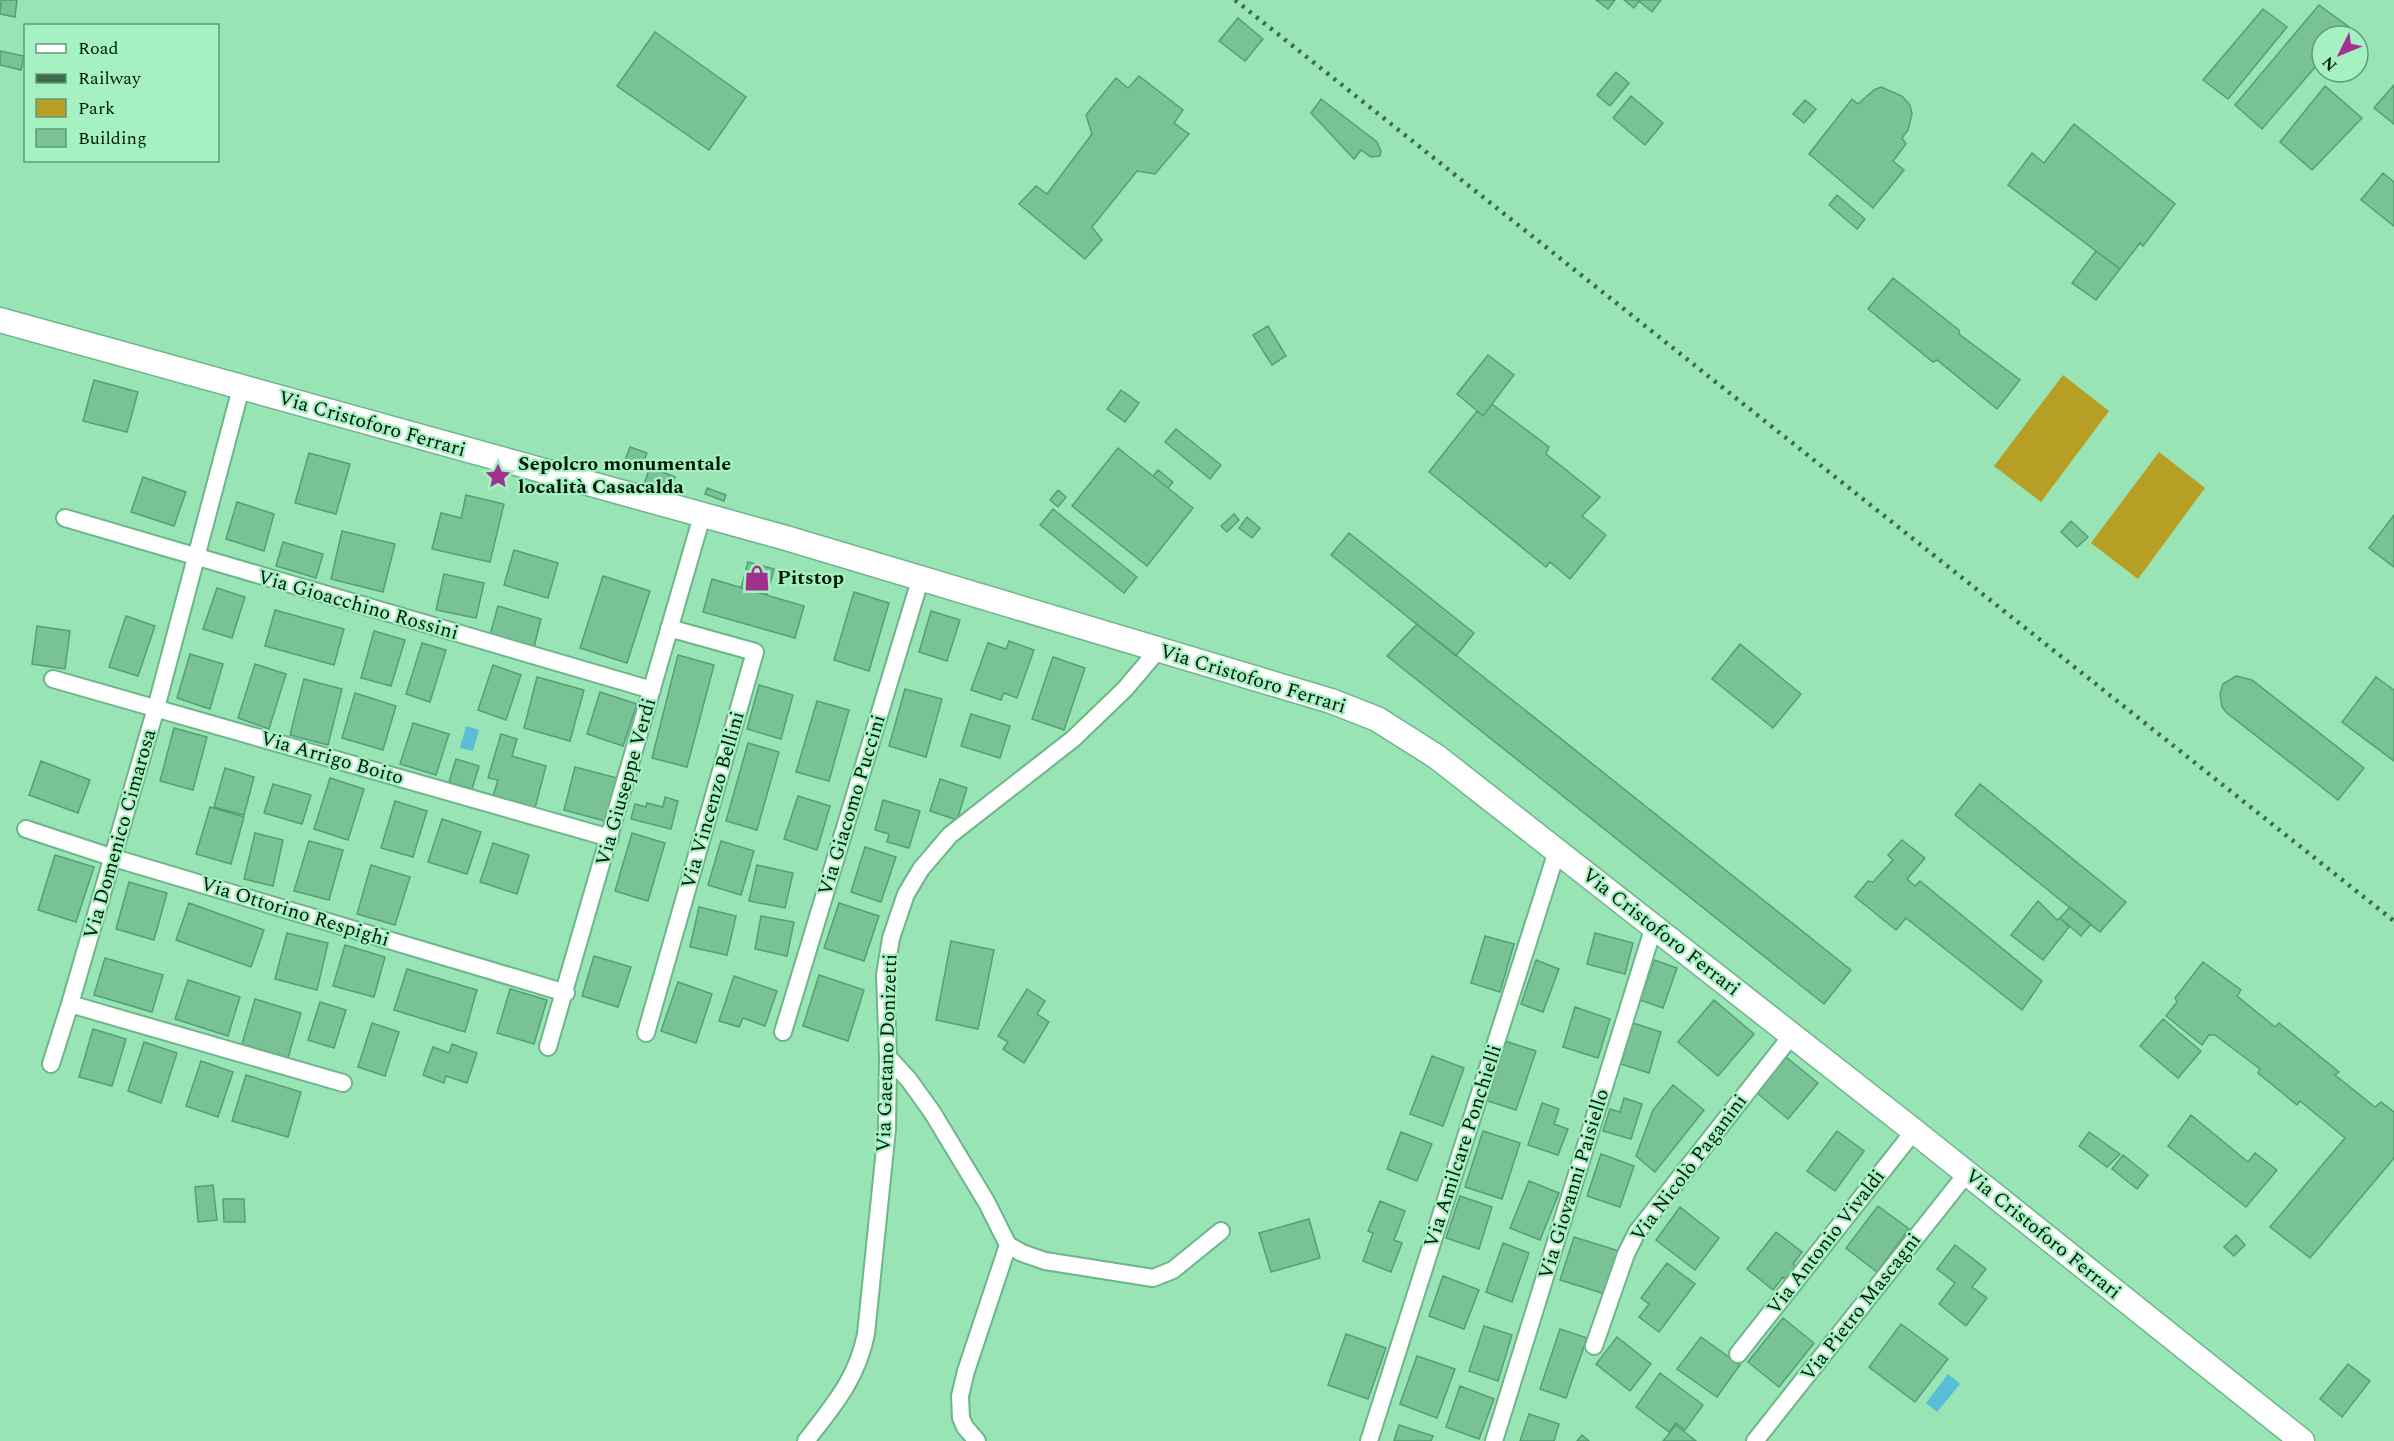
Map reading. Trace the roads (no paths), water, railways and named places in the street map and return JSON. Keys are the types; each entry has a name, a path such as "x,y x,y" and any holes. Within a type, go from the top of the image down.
{"main road":[{"name":"Via Cristoforo Ferrari","path":"0,320 921,577 1331,701 1377,719 1437,757 1654,926 2302,1441"}],"street":[{"name":"Via Domenico Cimarosa","path":"51,1064 114,858 242,388"},
{"name":"Via Giuseppe Verdi","path":"548,1047 566,993 702,516"},
{"name":"Via Gioacchino Rossini","path":"65,518 652,690"},
{"name":"Via Giacomo Puccini","path":"783,1032 921,577"},
{"name":"Via Vincenzo Bellini","path":"646,1033 755,652 669,628"},
{"name":"Via Gaetano Donizetti","path":"806,1441 850,1382 864,1344 886,1143 888,1058 884,987 888,954 898,912 906,894 921,869 950,835 1030,775 1078,734 1125,689 1158,650"},
{"name":"Via Arrigo Boito","path":"53,679 610,838"},
{"name":"Via Ottorino Respighi","path":"26,829 114,858 566,993"},
{"name":"Via Amilcare Ponchielli","path":"1369,1441 1557,851"},
{"name":"Via Giovanni Paisiello","path":"1494,1441 1654,926"},
{"path":"70,1004 343,1083"},
{"name":"Via Nicolò Paganini","path":"1594,1346 1626,1254 1637,1232 1792,1035"},
{"path":"888,1058 909,1080 932,1112 987,1203 1008,1245 1038,1260 1153,1278 1173,1270 1221,1231"},
{"name":"Via Antonio Vivaldi","path":"1738,1354 1914,1131"},
{"name":"Via Pietro Mascagni","path":"1755,1441 1967,1173"},
{"path":"977,1441 961,1418 960,1396 966,1371 1008,1245"}],"water":[{"path":"466,726 479,730 473,751 460,748"},
{"path":"1948,1374 1960,1384 1937,1412 1926,1403"}],"railway":[{"path":"1235,0 2394,921"}],"place":[{"name":"Sepolcro monumentale località Casacalda","path":"498,476"},
{"name":"Pitstop","path":"757,578"}]}
